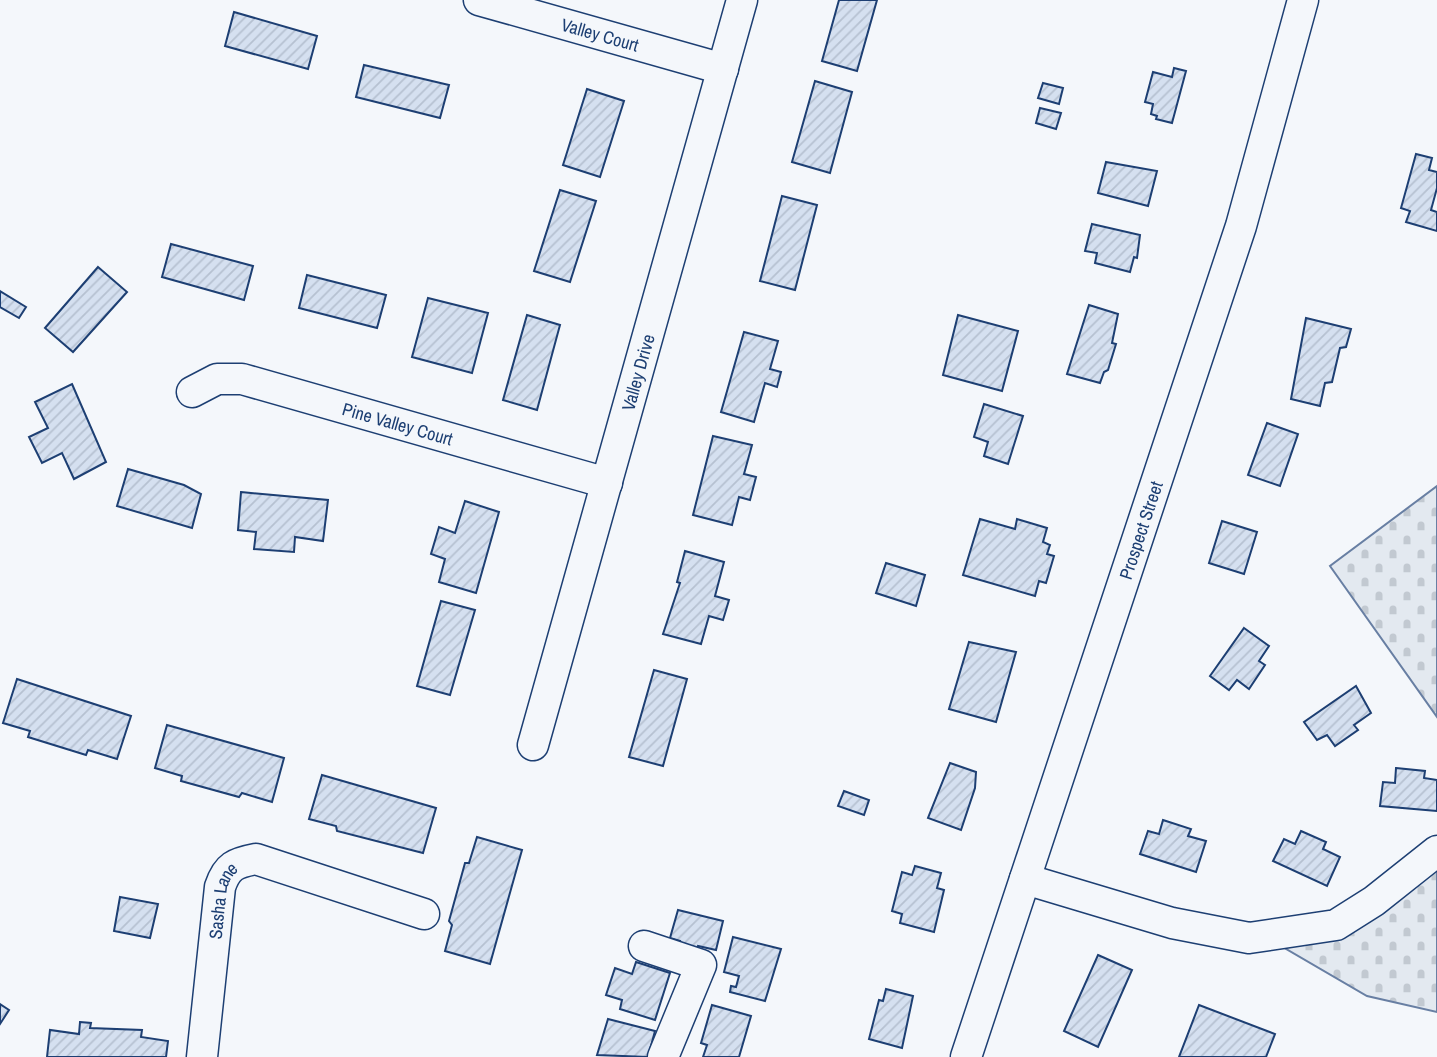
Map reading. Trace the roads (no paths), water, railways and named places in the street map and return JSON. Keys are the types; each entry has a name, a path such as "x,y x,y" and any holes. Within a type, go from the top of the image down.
{"street":[{"name":"Valley Court","path":"479,0 723,69"},
{"name":"Valley Drive","path":"533,745 743,0"},
{"name":"Prospect Street","path":"967,1057 1241,226 1303,0"},
{"name":"Pine Valley Court","path":"191,392 217,379 242,379 607,483"},
{"path":"1025,879 1172,923 1249,938 1336,925 1374,901 1437,851"},
{"name":"Sasha Lane","path":"202,1057 220,887 225,874 234,864 256,859 424,914"},
{"path":"644,946 701,965 663,1057"}]}
